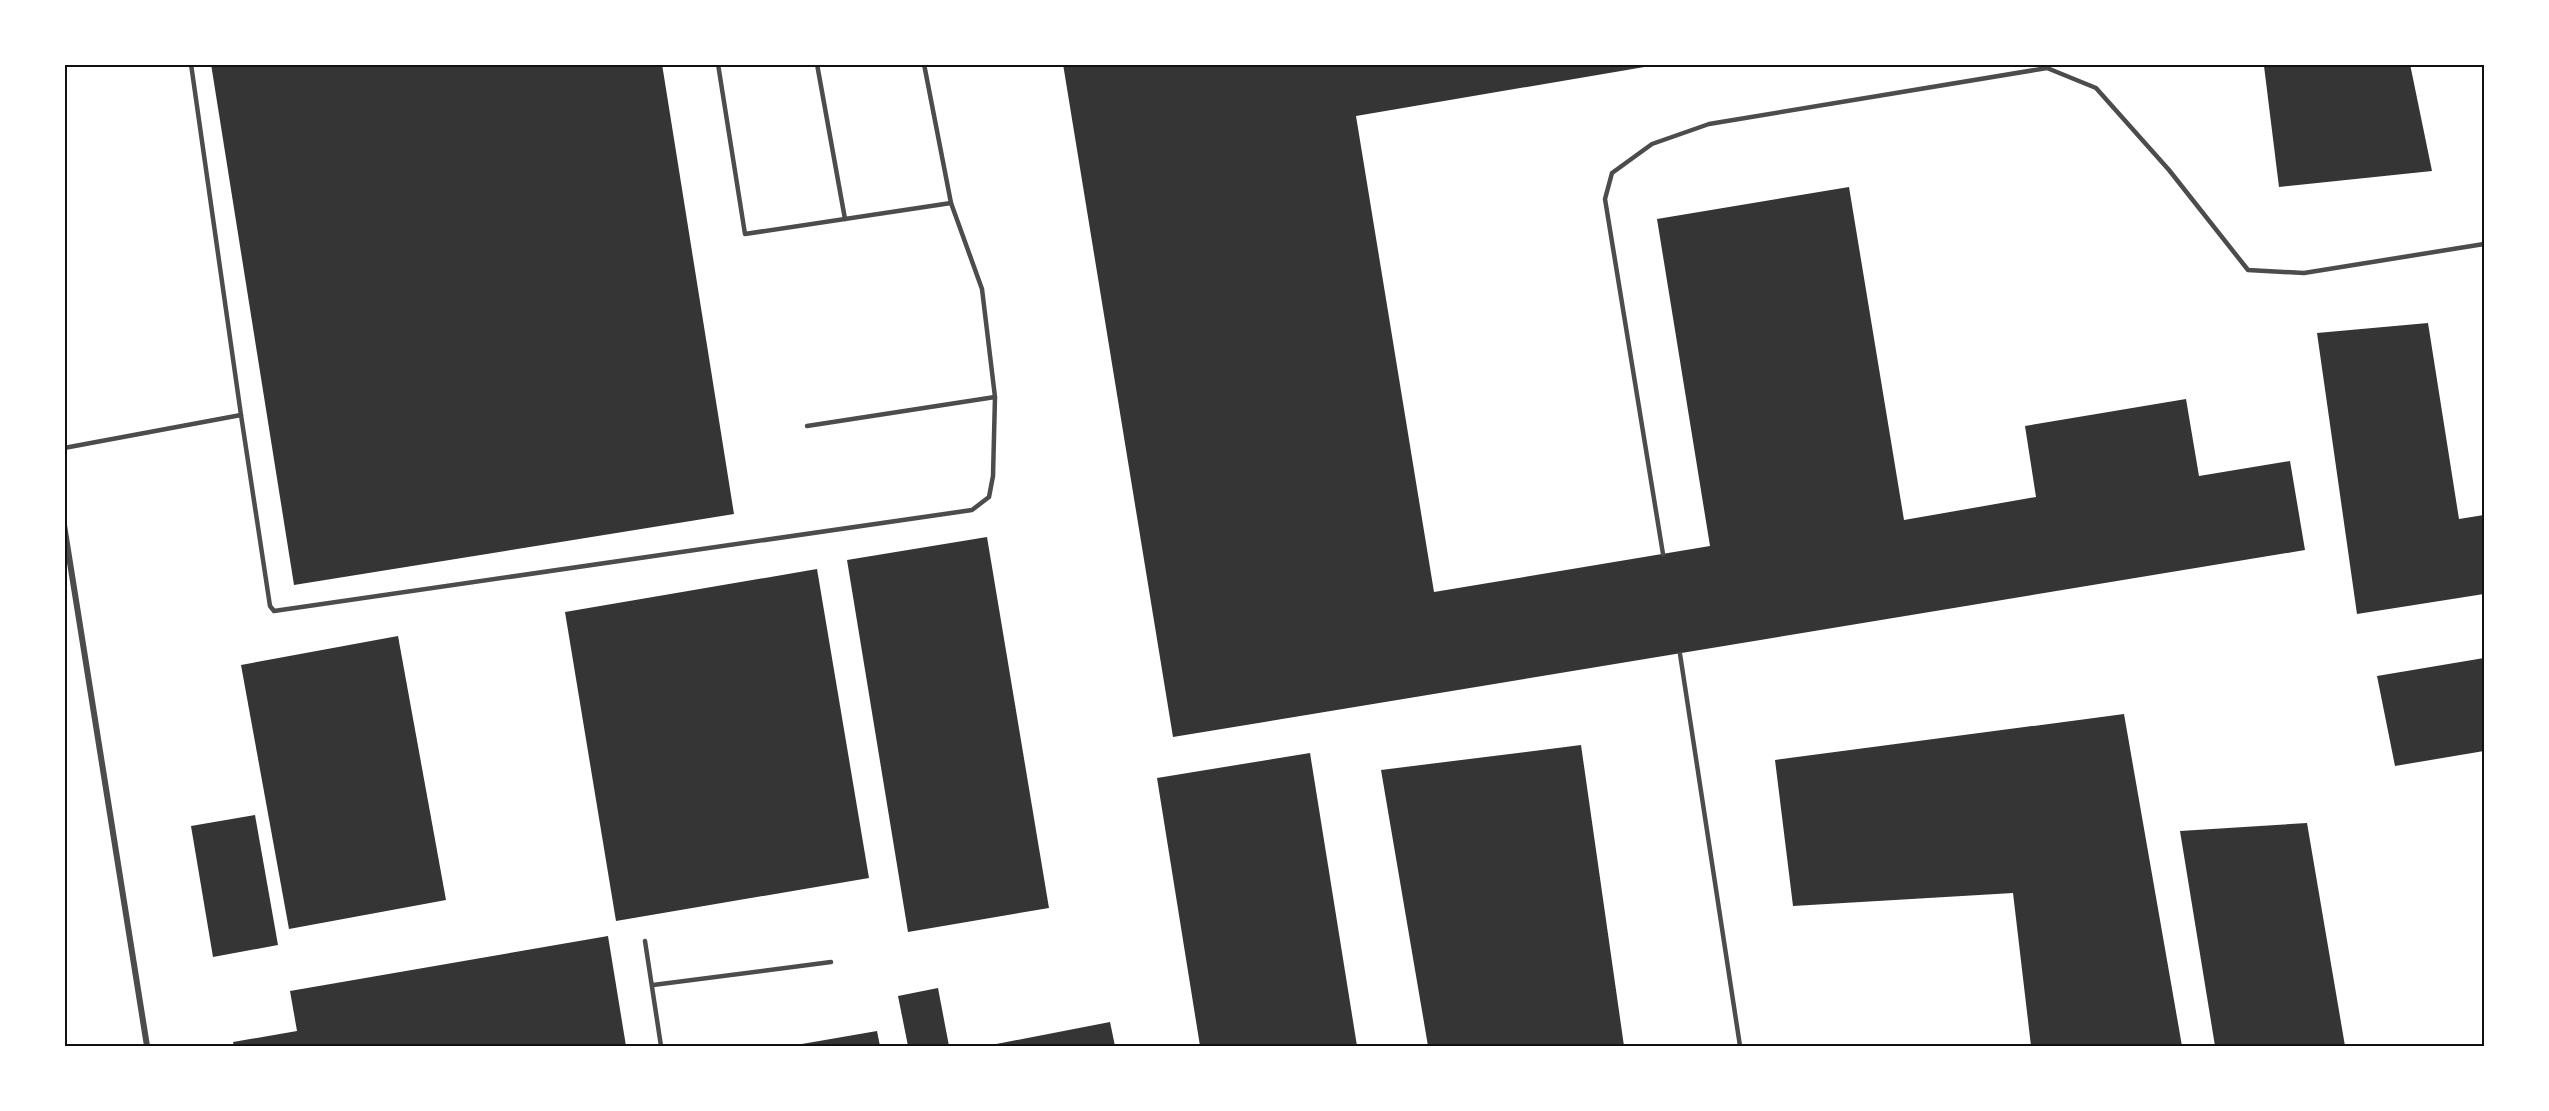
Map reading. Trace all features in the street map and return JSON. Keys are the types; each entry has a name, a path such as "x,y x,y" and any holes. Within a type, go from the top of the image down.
{"street":[{"path":"64,525 147,1047"}],"lane":[{"path":"191,64 241,415 270,606 274,611 972,510 989,497 993,476 995,397 981,289 951,203 924,64"},
{"path":"718,64 744,234 951,203"},
{"path":"817,64 845,219"},
{"path":"1663,554 1605,199 1612,173 1652,144 1709,124 2047,68 2096,88 2169,170 2248,270 2304,273 2484,244"},
{"path":"807,426 995,397"},
{"path":"64,448 241,415"},
{"path":"1680,654 1740,1047"},
{"path":"645,941 661,1047"},
{"path":"652,985 831,962"}],"building":[{"path":"211,64 662,64 734,514 294,585"},
{"path":"1063,64 1662,64 1356,116 1434,592 1710,546 1657,219 1849,187 1904,520 2036,497 2025,426 2186,399 2199,476 2290,461 2305,550 1173,737"},
{"path":"2275,64 2410,64 2432,171 2279,187 2264,66"},
{"path":"2428,323 2459,519 2484,515 2484,594 2357,614 2317,333"},
{"path":"987,537 1049,908 908,932 847,560"},
{"path":"817,569 869,878 616,921 565,612"},
{"path":"398,636 446,900 289,929 241,665"},
{"path":"2484,658 2484,751 2395,766 2377,676"},
{"path":"2124,714 2182,1046 2031,1046 2013,893 1793,906 1775,760"},
{"path":"1581,745 1624,1046 1428,1046 1381,770"},
{"path":"1310,753 1357,1046 1200,1046 1157,778"},
{"path":"255,815 278,945 213,957 191,826"},
{"path":"2307,823 2345,1046 2215,1046 2180,831"},
{"path":"608,936 626,1046 234,1046 233,1042 297,1031 290,991"},
{"path":"938,988 949,1046 908,1046 898,996"},
{"path":"1110,1022 1115,1046 991,1046 991,1045"},
{"path":"877,1031 880,1046 796,1046 796,1045"}]}
